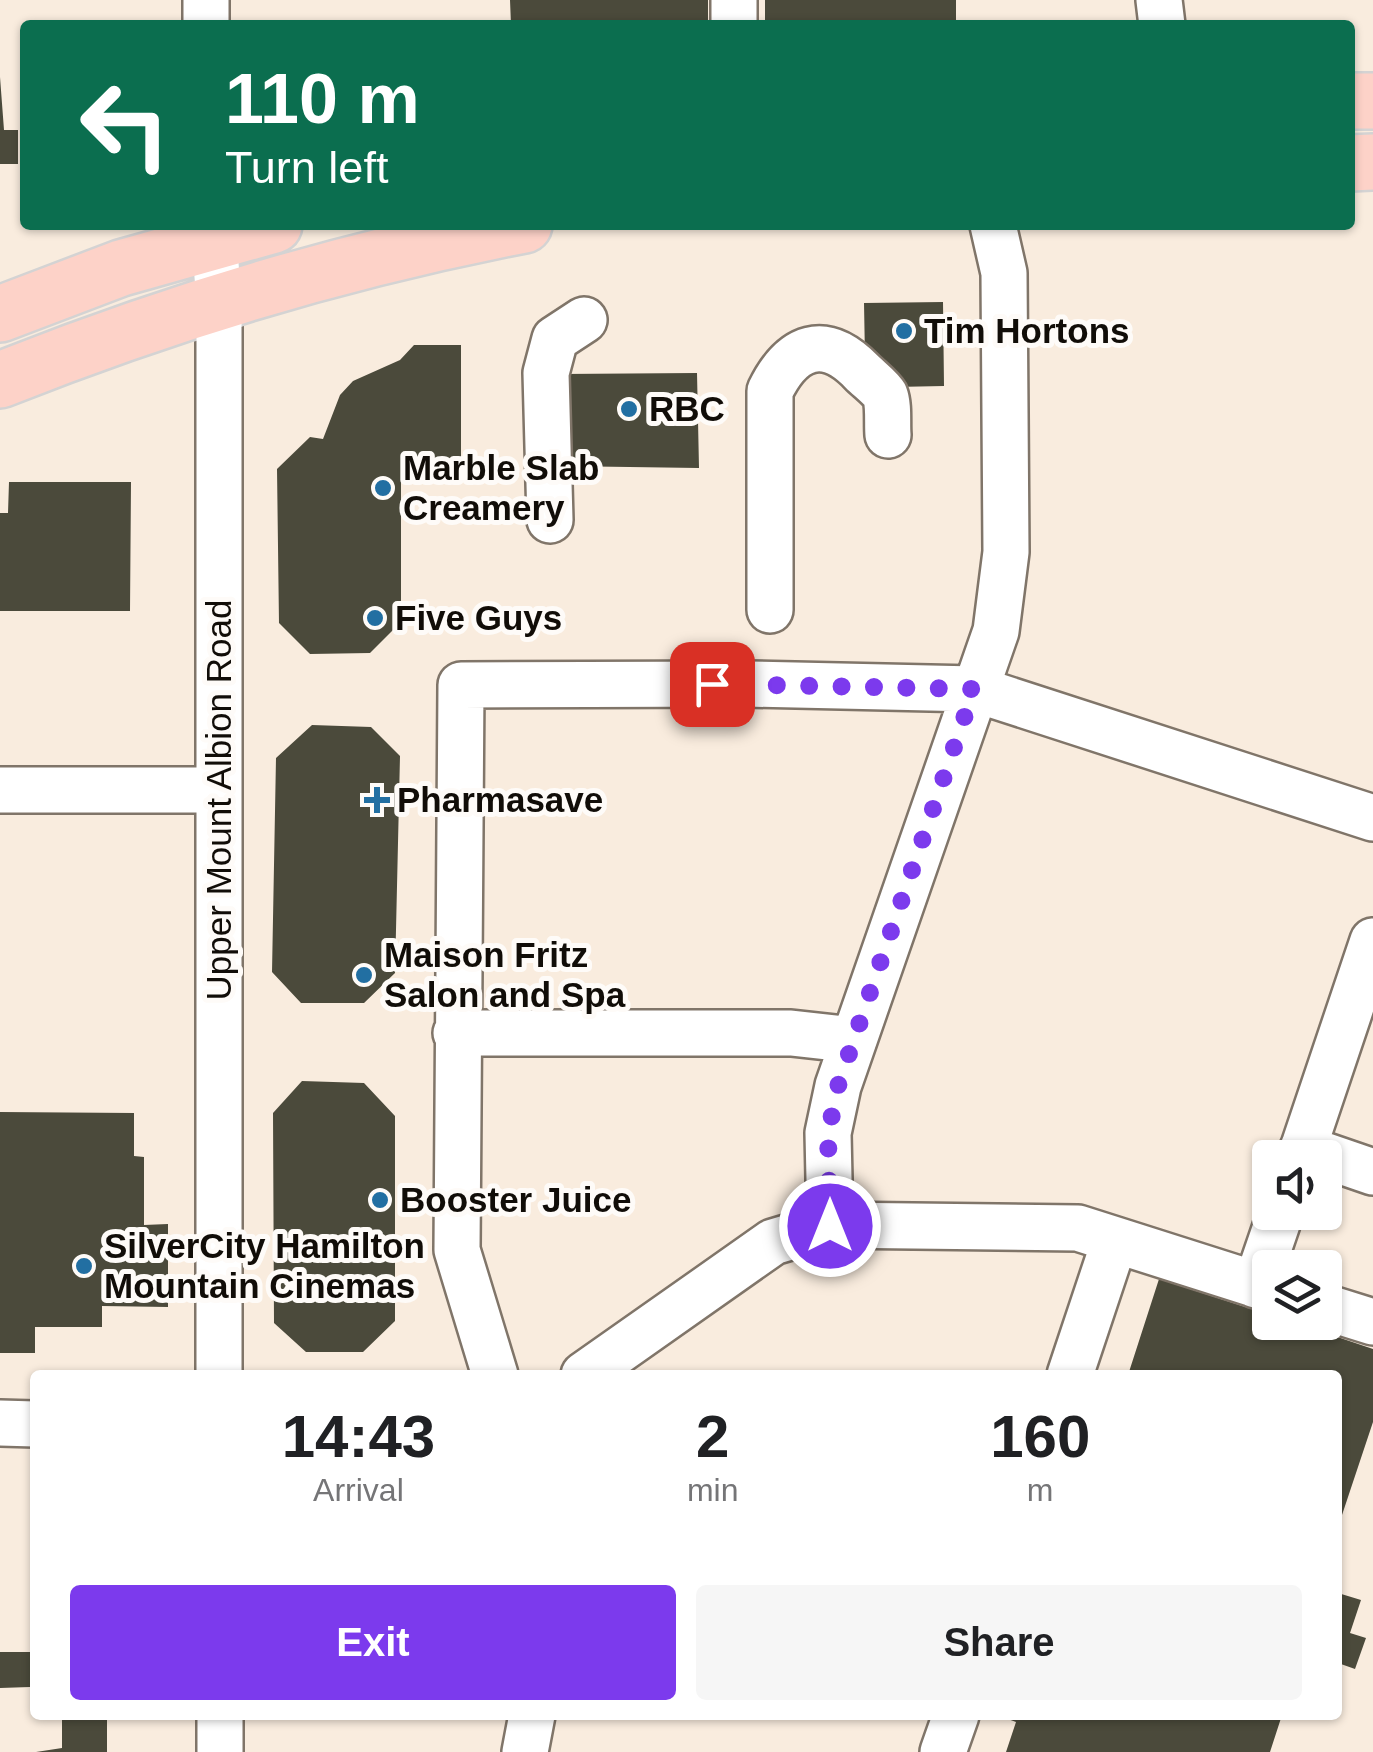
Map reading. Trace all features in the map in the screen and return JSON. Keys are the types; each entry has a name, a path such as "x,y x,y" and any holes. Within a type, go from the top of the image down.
{"main road":[{"path":"0,380 118,333 219,302 389,251 498,230"},
{"path":"0,314 213,233"}],"street":[{"path":"830,1226 828,1134 854,1040 996,631 1006,552 1004,273 994,230"},
{"path":"1004,273 1025,230"},
{"name":"Upper Mount Albion Road","path":"213,233 219,302 218,1370"},
{"path":"550,520 546,373 555,339 584,320"},
{"path":"780,610 770,391 784,363 805,351 833,351 857,367 885,396 888,436"},
{"path":"493,1370 457,1250 462,685 748,684 974,689 1373,818"},
{"path":"0,790 217,790"},
{"path":"1305,1140 1373,941"},
{"path":"456,1033 791,1033 854,1040"},
{"path":"1342,1164 1373,1172"},
{"path":"591,1370 774,1242 830,1226 1078,1228 1252,1283"},
{"path":"1072,1370 1116,1240"},
{"path":"1342,1312 1373,1322"},
{"path":"0,1423 30,1424"},
{"path":"220,1720 220,1752"},
{"path":"525,1752 531,1720"},
{"path":"944,1752 954,1720"}],"building":[{"path":"510,0 708,0 708,20 511,20"},
{"path":"765,0 956,0 956,20 765,20"},
{"path":"0,77 4,130 18,130 18,164 0,164"},
{"name":"Tim Hortons","path":"943,302 944,386 894,387 865,358 864,303"},
{"path":"414,345 461,345 461,469 401,471 401,622 370,653 310,654 279,623 277,469 310,437 323,439 340,395 353,381 400,360"},
{"name":"RBC","path":"697,373 699,468 560,466 561,374"},
{"path":"9,482 131,482 130,611 0,611 0,513 8,513"},
{"path":"312,725 371,727 400,756 395,973 364,1003 301,1003 272,972 276,758"},
{"path":"302,1081 364,1083 395,1116 395,1321 363,1352 306,1352 274,1323 273,1113"},
{"name":"SilverCity Hamilton Mountain Cinemas","path":"0,1112 134,1113 134,1156 144,1157 144,1225 168,1224 168,1307 102,1306 102,1327 35,1327 35,1353 0,1353"},
{"path":"1159,1279 1252,1309 1252,1340 1342,1339 1373,1349 1373,1422 1342,1515 1342,1370 1130,1370"},
{"path":"1342,1594 1361,1600 1350,1633 1366,1638 1355,1669 1342,1664"},
{"path":"0,1652 30,1652 30,1687 0,1688"},
{"path":"62,1720 107,1720 107,1752 36,1752 62,1748"},
{"path":"1011,1720 1280,1720 1270,1752 1006,1752 1016,1722"}],"place":[{"name":"Tim Hortons","path":"904,331"},
{"name":"RBC","path":"629,409"},
{"name":"Marble Slab Creamery","path":"383,488"},
{"name":"Five Guys","path":"375,618"},
{"name":"Pharmasave","path":"377,800"},
{"name":"Maison Fritz Salon and Spa","path":"364,975"},
{"name":"Booster Juice","path":"380,1200"},
{"name":"SilverCity Hamilton Mountain Cinemas","path":"84,1266"}],"route":[{"path":"712,684 974,689 838,1086 828,1134 830,1226"}]}
